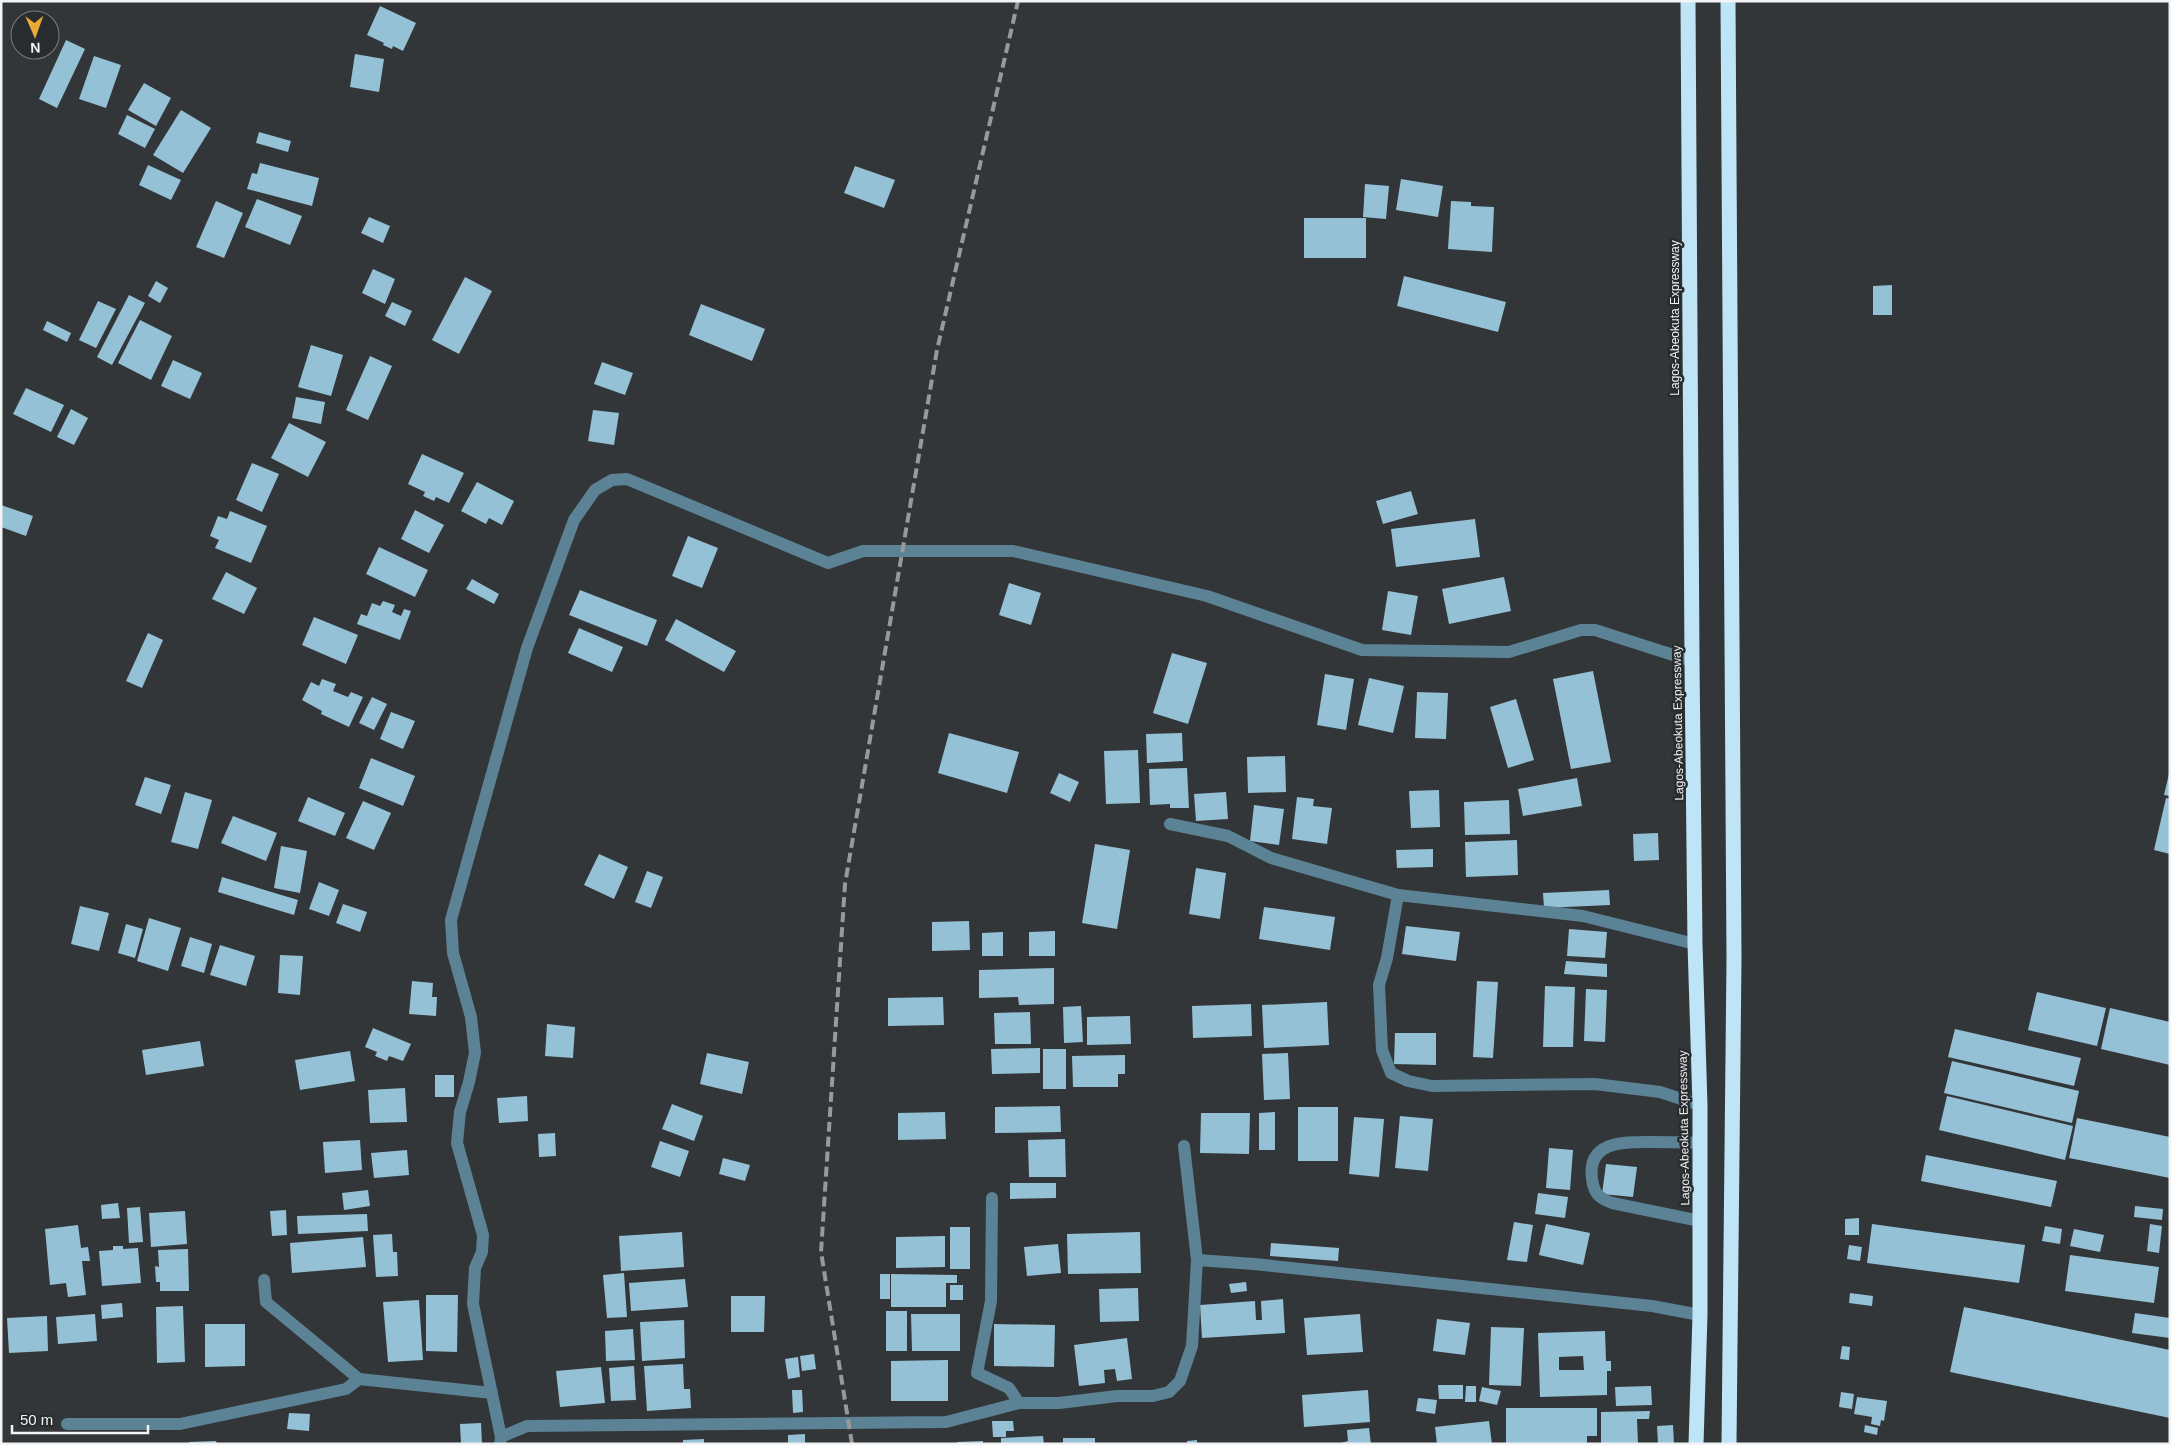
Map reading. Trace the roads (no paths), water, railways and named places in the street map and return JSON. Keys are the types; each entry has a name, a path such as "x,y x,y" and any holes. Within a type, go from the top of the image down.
{"highway":[{"name":"Lagos-Abeokuta Expressway","path":"1688,1 1695,944 1700,1105 1700,1315 1696,1444"},
{"path":"1728,1 1734,958 1729,1444"}],"street":[{"path":"1184,1146 1197,1260 1192,1346 1180,1381 1169,1392 1153,1396 1117,1396 1083,1401 1019,1403 946,1422 527,1426 500,1440 473,1304 475,1268 482,1252 483,1235 457,1143 460,1112 470,1082 475,1053 471,1018 453,953 452,920 526,648 574,520 595,490 612,480 627,479 828,563 863,551 918,553 1012,552 1022,554 1207,596 1362,650 1509,652 1581,630 1595,630 1692,660"},
{"path":"1170,824 1228,836 1271,858 1398,895 1583,916 1695,944"},
{"path":"1398,895 1387,958 1379,985 1382,1050 1391,1073 1408,1081 1432,1086 1595,1084 1660,1092 1700,1105"},
{"path":"1700,1143 1617,1142 1602,1149 1594,1160 1591,1172 1593,1190 1599,1198 1612,1203 1700,1221"},
{"path":"992,1198 991,1301 978,1374 1009,1388 1019,1403"},
{"path":"1197,1260 1254,1264 1652,1306 1700,1315"},
{"path":"264,1280 266,1302 359,1379 492,1393"},
{"path":"67,1424 180,1424 346,1389 359,1379"}],"railway":[{"path":"852,1444 821,1252 845,884 937,350 1018,1"}]}
